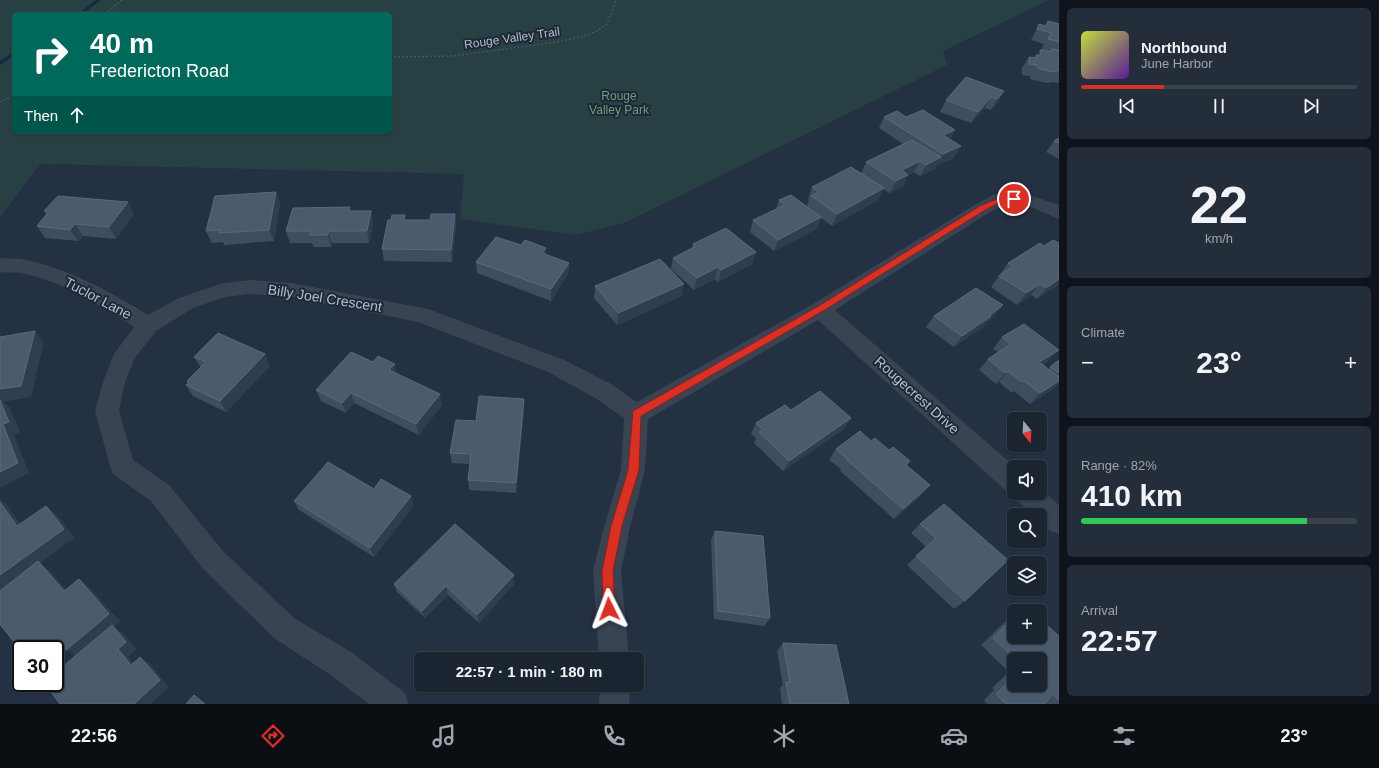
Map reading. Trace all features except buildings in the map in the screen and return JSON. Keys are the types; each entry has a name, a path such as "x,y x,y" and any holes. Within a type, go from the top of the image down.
{"street":[{"path":"613,652 607,571 617,526 633,470 636,414 820,309 983,208 1004,198 1024,199 1045,205 1059,213"},
{"name":"Tuclor Lane","path":"0,265 24,267 69,281 100,296 148,325"},
{"name":"Billy Joel Crescent","path":"394,704 340,663 284,628 213,560 160,493 122,466 107,411 114,382 125,354 148,325 186,303 223,290 251,287 292,290 314,294 421,315 464,330 556,366 603,391 636,414"},
{"name":"Rougecrest Drive","path":"820,309 1007,476"},
{"path":"1035,500 1059,522"},
{"path":"614,704 615,692"}],"path":[{"path":"107,12 122,0"},
{"name":"Rouge Valley Trail","path":"392,57 452,56 550,43 581,37 597,31 606,24 615,0"},
{"path":"0,102 12,97"}],"green space":[{"name":"Rouge Valley Park","path":"0,0 1049,0 943,51 947,65 624,223 576,235 460,219 464,174 44,164 39,166 0,217"}],"waterway":[{"path":"82,12 99,0"},
{"path":"0,63 12,55"}],"route":[{"path":"609,609 607,571 617,526 633,470 636,414 820,309 983,208 1004,198 1014,199"}]}
